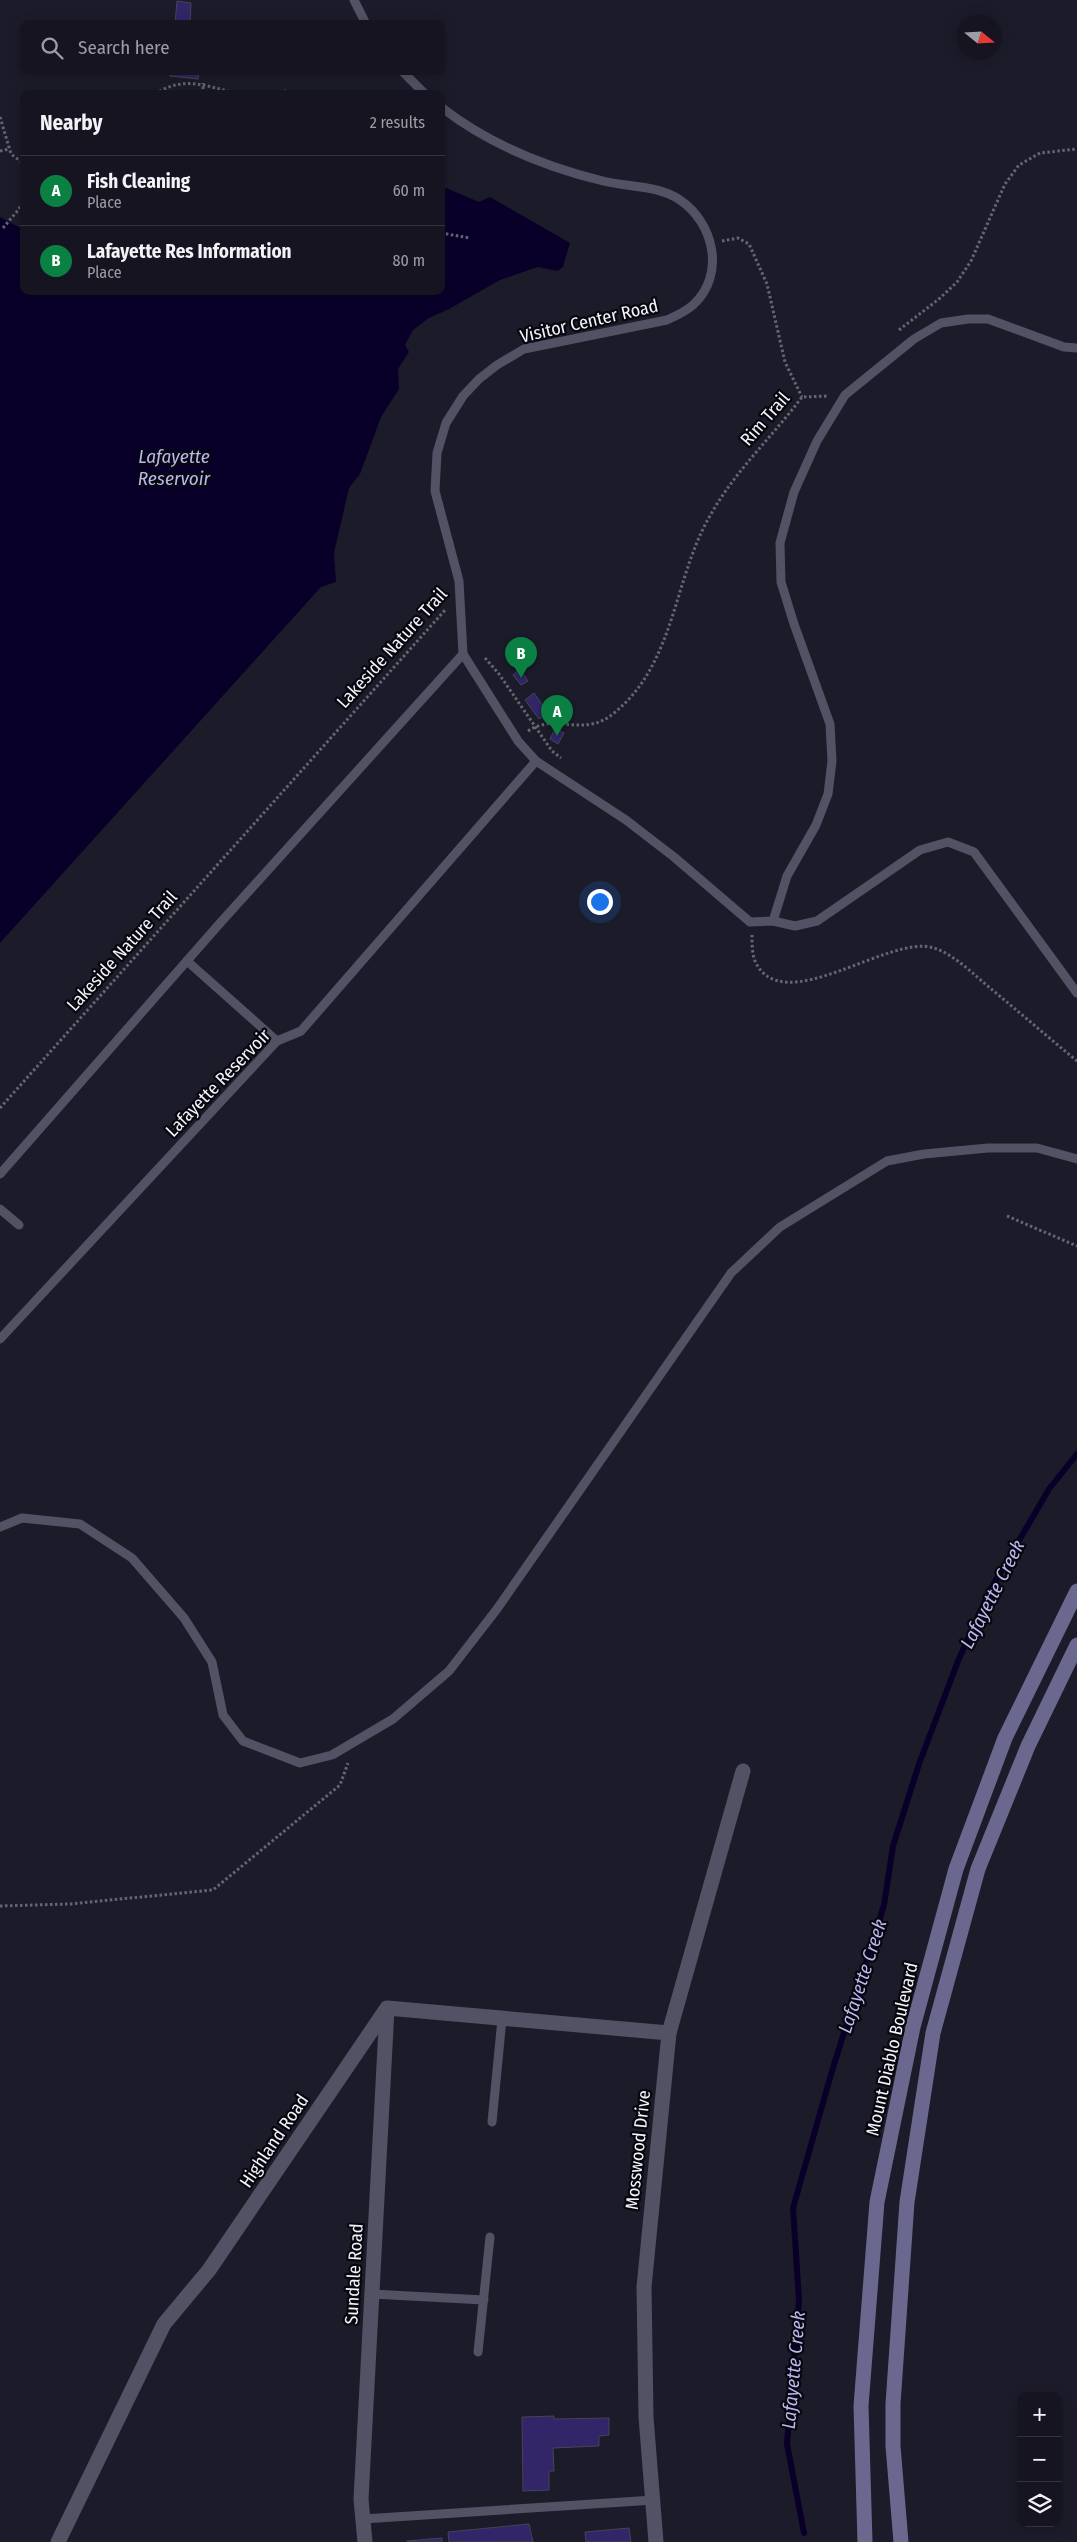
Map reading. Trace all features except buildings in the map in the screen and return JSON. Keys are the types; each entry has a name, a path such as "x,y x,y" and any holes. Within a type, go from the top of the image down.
{"main road":[{"name":"Mount Diablo Boulevard","path":"866,2542 861,2406 877,2202 913,2027 956,1869 1005,1738 1077,1590"},
{"name":"Mount Diablo Boulevard","path":"901,2542 893,2446 892,2404 907,2202 933,2033 978,1869 1028,1746 1077,1646"}],"street":[{"name":"Mosswood Drive","path":"656,2542 646,2417 644,2287 669,2033 743,1771"},
{"path":"387,2008 669,2033"},
{"name":"Sundale Road","path":"365,2542 361,2499 387,2008"},
{"name":"Highland Road","path":"58,2542 164,2324 209,2270 387,2008"}],"lane":[{"path":"354,0 364,20"},
{"path":"406,75 421,90"},
{"name":"Visitor Center Road","path":"445,109 470,127 530,156 575,174 662,192 679,199 691,210 709,236 713,252 710,282 694,304 683,312 667,320 524,349 479,379 463,396 446,423 437,453 435,491 460,593 463,654 518,741 536,761 626,820 674,857 750,922"},
{"path":"773,921 787,876 816,824 828,794 832,761 830,724 781,582 780,543 794,492 817,441 845,395 914,339 941,323 968,319 988,319 1057,345 1077,348"},
{"path":"0,1174 187,961 463,654"},
{"name":"Lafayette Reservoir","path":"0,1339 277,1041 301,1031 536,761"},
{"path":"750,922 773,921 795,926 817,921 920,850 948,842 974,852 1077,993"},
{"path":"187,961 277,1041"},
{"path":"0,1527 22,1518 80,1524 132,1558 184,1618 212,1662 223,1715 242,1741 300,1763 332,1756 393,1719 449,1671 497,1610 731,1273 780,1227 887,1160 924,1154 988,1148 1037,1148 1077,1159"},
{"path":"0,1209 19,1225"},
{"path":"492,2122 502,2019"},
{"path":"478,2352 490,2237"},
{"path":"372,2294 484,2300"},
{"path":"363,2519 654,2500"}],"path":[{"path":"203,83 203,90"},
{"path":"162,90 168,86 203,83 219,90"},
{"path":"0,117 11,154 20,161"},
{"path":"0,151 9,149"},
{"path":"894,335 913,317 939,299 957,282 971,261 1005,184 1019,165 1040,153 1077,149"},
{"path":"3,228 20,207"},
{"path":"445,234 470,238"},
{"path":"709,236 722,241 738,238 749,244 766,284 785,362 802,398"},
{"name":"Rim Trail","path":"534,727 558,724 586,727 601,722 620,708 637,690 664,641 675,614 694,546 711,514 746,461 802,398 845,395"},
{"name":"Lakeside Nature Trail","path":"0,1108 460,593"},
{"path":"479,652 499,674 552,751 568,763"},
{"path":"518,741 534,727"},
{"path":"750,922 754,960 764,975 779,982 796,982 814,978 906,949 933,948 964,967 1077,1061"},
{"path":"1007,1216 1077,1246"},
{"path":"0,1906 69,1904 213,1890 340,1785 357,1741"}],"water":[{"name":"Lafayette Reservoir","path":"445,189 479,202 490,197 570,243 563,267 557,271 538,267 500,280 449,309 429,318 413,330 405,345 409,352 398,369 399,389 381,417 360,474 349,488 334,553 336,582 321,587 0,943 0,217 20,228 20,295 445,295"}],"waterway":[{"name":"Lafayette Creek","path":"804,2533 787,2444 799,2300 793,2208 832,2071 884,1905 893,1846 919,1764 958,1661 989,1592 1049,1489 1077,1454"}],"place":[{"name":"Lafayette Res Information","path":"521,678"},
{"name":"Fish Cleaning","path":"557,736"}]}
